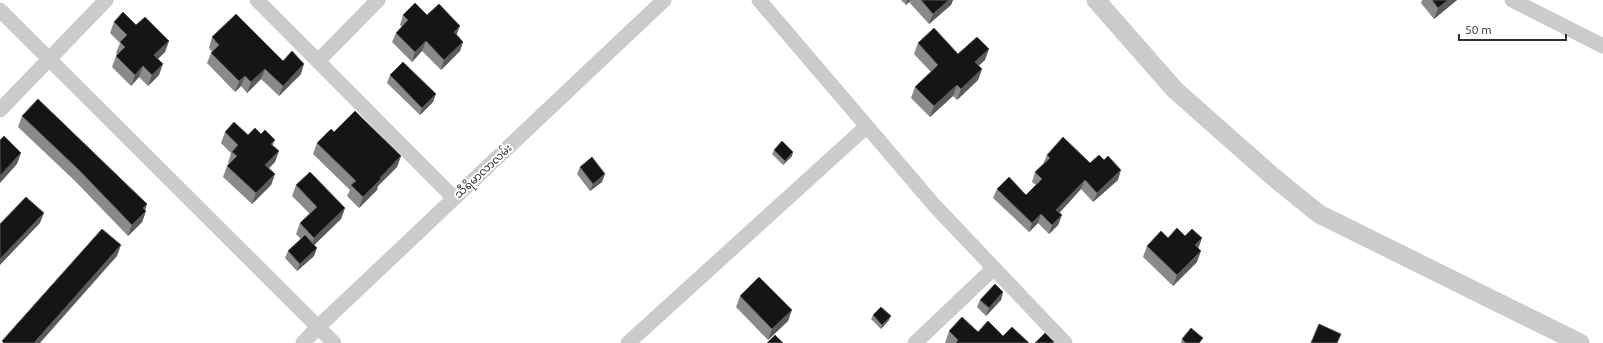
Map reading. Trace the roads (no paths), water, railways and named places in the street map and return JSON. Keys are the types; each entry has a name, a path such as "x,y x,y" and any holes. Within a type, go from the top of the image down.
{"street":[{"path":"0,110 106,0"},
{"path":"257,0 454,198"},
{"path":"318,61 378,0"},
{"name":"သီရိမာလာလမ်း","path":"303,343 318,327 664,0"},
{"path":"759,0 934,205 1065,343"},
{"path":"1096,0 1174,90 1271,175 1319,214 1580,343"},
{"path":"1512,0 1603,46"},
{"path":"0,10 334,343"},
{"path":"628,343 866,127"},
{"path":"915,343 994,268"}]}
